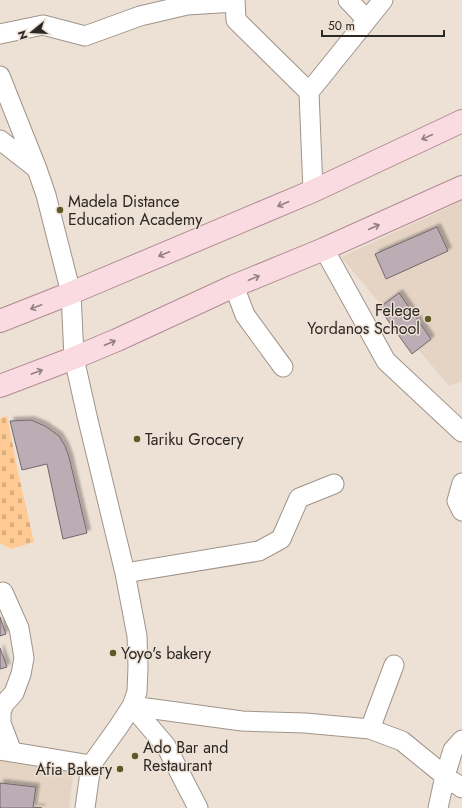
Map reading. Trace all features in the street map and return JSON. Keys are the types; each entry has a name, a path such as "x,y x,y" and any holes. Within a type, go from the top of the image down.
{"main road":[{"path":"0,321 71,293 313,191 462,121"},
{"path":"0,386 117,340 234,286 324,249 462,187"}],"street":[{"path":"348,0 366,20"},
{"path":"313,191 309,92 383,0"},
{"path":"0,34 43,26 85,36 140,16 187,5 235,1 236,20 309,92"},
{"path":"0,76 46,195 71,293 74,358 125,573 137,636 137,692 132,706 91,765 85,808"},
{"path":"0,140 37,169"},
{"path":"324,249 386,361 462,432"},
{"path":"234,286 245,316 283,367"},
{"path":"462,483 458,501 462,511"},
{"path":"125,573 259,551 282,539 299,498 334,484"},
{"path":"3,592 20,628 24,658 21,674 14,693 4,704 1,712 1,723 6,751 91,765"},
{"path":"370,729 394,665"},
{"path":"132,706 242,721 305,723 370,729 402,741 462,788"},
{"path":"132,706 166,746 198,808"},
{"path":"438,808 445,776 454,750 462,740"}],"shaded area":[{"name":"Felege Yordanos School","path":"462,201 462,381 449,386 341,257"},
{"path":"0,755 74,768 69,808 0,808"}],"green space":[{"path":"7,416 34,542 11,549 0,543 0,418"}],"building":[{"path":"437,227 448,251 386,279 375,254"},
{"path":"399,293 431,339 412,354 379,308"},
{"path":"31,420 45,426 59,436 65,446 87,533 63,539 47,464 22,470 10,421"},
{"path":"0,617 6,634 0,636"},
{"path":"0,648 7,667 0,669"},
{"path":"0,783 36,787 33,807 42,808 0,808"}],"place":[{"name":"Madela Distance Education Academy","path":"60,210"},
{"name":"Felege Yordanos School","path":"428,319"},
{"name":"Tariku Grocery","path":"137,439"},
{"name":"Yoyo's bakery","path":"113,653"},
{"name":"Ado Bar and Restaurant","path":"135,756"},
{"name":"Afia Bakery","path":"120,769"}]}
